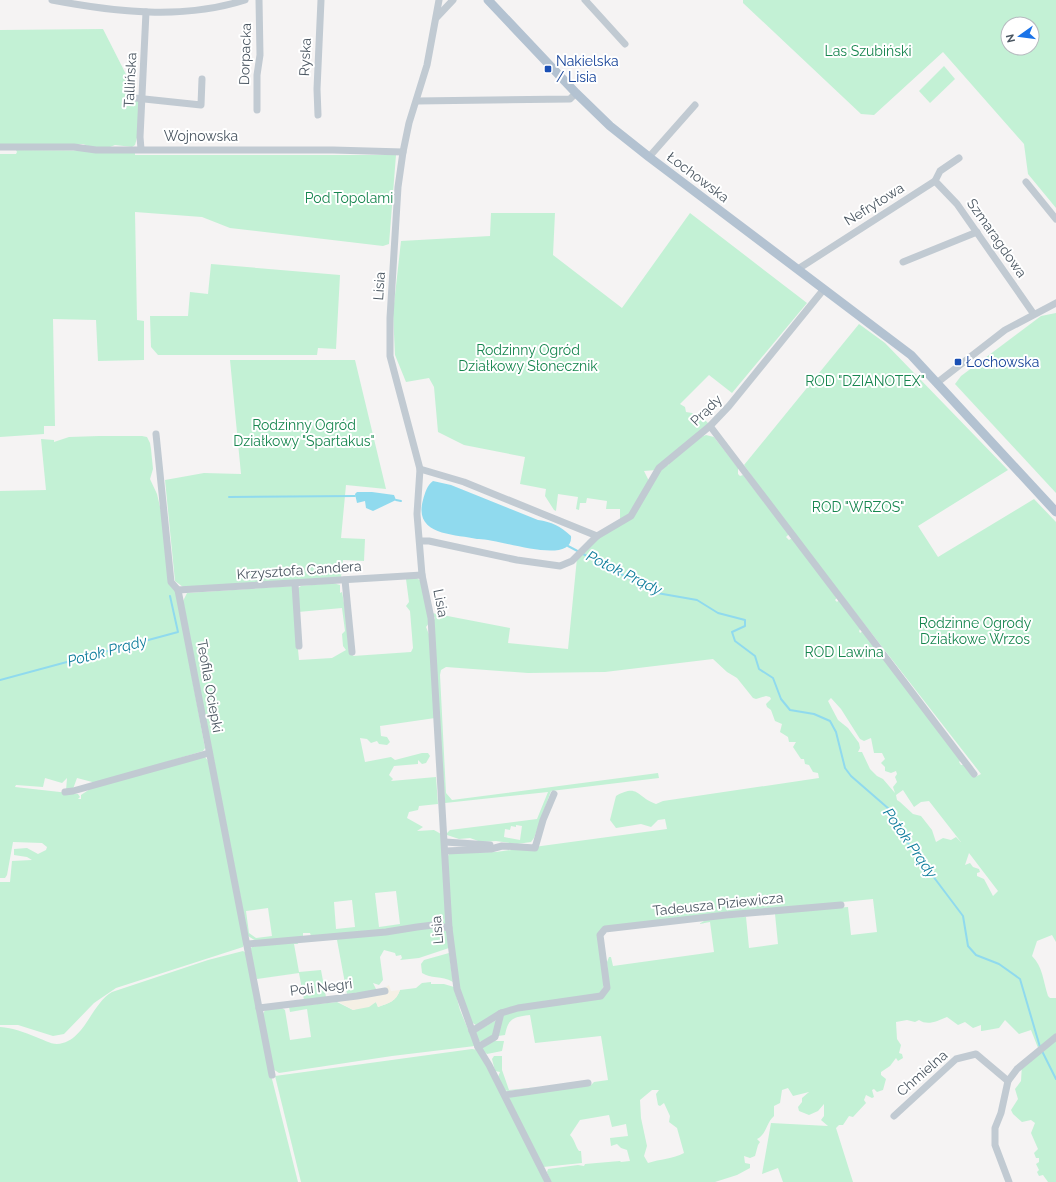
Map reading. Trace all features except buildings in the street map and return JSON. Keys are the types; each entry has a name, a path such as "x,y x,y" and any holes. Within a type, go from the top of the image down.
{"main road":[{"name":"Łochowska","path":"483,0 490,2 576,93 610,126 911,355 938,382 1056,512"}],"street":[{"path":"52,0 91,8 146,12 219,8 245,0"},
{"name":"Dorpacka","path":"257,110 257,75 260,55 259,0"},
{"name":"Ryska","path":"318,115 317,89 321,0"},
{"name":"Lisia","path":"439,0 437,17 417,101 409,123 402,152 395,225 395,248 390,318 390,356 420,469 417,514 422,575 431,618 446,851 449,928 456,989 466,1019 478,1047 505,1095 548,1182"},
{"name":"Lisia","path":"437,17 453,0"},
{"path":"585,0 625,44"},
{"name":"Tallińska","path":"141,149 138,98 146,12"},
{"path":"138,98 201,105 202,79"},
{"path":"417,101 570,99 576,93"},
{"path":"649,157 695,105"},
{"name":"Wojnowska","path":"0,147 74,147 96,150 333,150 402,152"},
{"name":"Nefrytowa","path":"798,269 935,181 940,171 959,158"},
{"name":"Szmaragdowa","path":"935,181 957,204 1033,314"},
{"path":"1026,182 1056,219"},
{"path":"903,262 977,232"},
{"name":"Prądy","path":"420,541 429,541 517,560 560,566 572,561 597,536 631,516 660,468 710,426 729,406 824,289"},
{"path":"938,382 1005,330 1056,302"},
{"path":"710,426 974,774"},
{"name":"Teofila Ociepki","path":"156,434 171,582 178,590 209,753 248,944 249,961 272,1075"},
{"path":"420,469 464,482 597,536"},
{"name":"Krzysztofa Candera","path":"178,590 422,575"},
{"path":"345,580 352,652"},
{"path":"295,584 299,646"},
{"path":"65,792 209,753"},
{"path":"445,842 535,848 543,820 554,794"},
{"path":"446,851 491,849 502,846"},
{"name":"Tadeusza Piziewicza","path":"501,1013 518,1008 601,996 607,988 600,935 606,929 726,915 841,905"},
{"path":"248,944 386,932 433,925 449,928"},
{"name":"Poli Negri","path":"259,1008 357,996 385,991"},
{"path":"472,1031 501,1013"},
{"path":"478,1047 495,1037 501,1013"},
{"path":"1009,1182 997,1153 995,1139 995,1128 1001,1113 1008,1081 1017,1069 1056,1037"},
{"name":"Chmielna","path":"894,1116 956,1059 964,1056 976,1054 1008,1081"},
{"path":"505,1095 588,1083"}],"green space":[{"name":"Las Szubiński","path":"743,0 1056,0 1056,208 1028,174 1024,144 943,52 874,115 861,114 743,3"},
{"path":"103,29 136,94 136,100 139,102 138,134 135,145 132,147 115,145 96,149 83,144 0,146 0,30"},
{"path":"944,66 955,79 930,103 919,91"},
{"name":"Pod Topolami","path":"16,150 135,151 135,155 396,155 389,244 383,246 230,228 202,217 135,212 137,320 144,321 144,360 98,361 96,320 53,319 55,426 44,426 44,434 0,437 0,154 16,154"},
{"path":"491,213 555,213 553,255 622,308 690,213 807,303 732,393 709,375 680,404 685,407 686,412 692,413 696,416 698,415 699,419 704,419 710,425 706,432 699,433 684,444 706,435 714,437 738,468 738,474 740,476 743,475 789,534 786,537 789,540 792,538 837,598 835,600 837,602 839,600 861,628 859,631 860,633 863,631 962,759 959,762 961,765 966,765 975,777 981,774 778,513 744,465 859,324 885,343 1008,470 918,526 938,557 1034,499 1056,522 1056,942 1052,935 1037,941 1032,956 1036,960 1041,970 1048,996 1050,998 1056,998 1056,1182 1048,1182 1043,1175 1039,1176 1037,1172 1039,1170 1036,1164 1039,1162 1039,1158 1036,1158 1034,1153 1038,1149 1031,1133 1035,1123 1031,1120 1022,1122 1013,1114 1011,1110 1018,1099 1015,1089 1021,1081 1022,1064 1026,1064 1040,1053 1031,1030 1019,1034 1005,1020 999,1028 981,1031 981,1025 973,1028 965,1022 958,1025 947,1017 929,1023 919,1020 915,1022 907,1020 896,1022 897,1039 901,1045 899,1053 902,1054 903,1058 898,1061 896,1058 890,1066 881,1072 881,1075 886,1079 883,1090 877,1092 874,1089 872,1090 874,1097 872,1098 866,1095 864,1100 866,1103 853,1117 849,1116 843,1125 839,1125 836,1128 853,1182 783,1182 778,1168 762,1174 771,1123 828,1126 821,1120 824,1116 824,1104 818,1111 809,1115 799,1111 798,1107 802,1102 802,1098 809,1092 793,1096 788,1088 782,1090 780,1103 774,1106 774,1116 763,1134 757,1139 760,1142 755,1156 750,1158 744,1156 745,1163 750,1164 750,1168 737,1175 715,1182 551,1182 547,1172 548,1169 578,1165 584,1166 585,1164 630,1161 627,1150 621,1148 617,1144 611,1146 610,1138 628,1136 626,1124 612,1127 609,1115 580,1120 570,1135 579,1151 581,1151 582,1163 543,1167 509,1100 510,1096 581,1087 591,1085 594,1082 608,1080 601,1036 535,1043 530,1015 513,1019 506,1029 505,1035 498,1036 503,1015 540,1005 603,997 609,990 607,962 609,957 611,957 613,966 714,952 710,922 699,924 709,918 746,917 749,948 778,944 775,914 755,915 768,913 848,907 851,935 877,932 873,899 653,921 606,928 599,932 605,980 603,988 599,994 511,1007 476,1025 471,1022 466,1015 455,966 450,919 447,857 450,853 496,852 667,829 665,819 658,820 651,827 641,824 616,828 610,820 616,796 624,792 634,791 656,804 663,801 819,778 818,773 813,772 809,765 805,764 804,759 801,759 793,747 796,742 789,742 788,737 780,732 782,724 775,721 771,710 766,704 771,699 770,697 766,696 756,699 753,698 737,678 727,672 713,659 605,672 528,673 446,667 441,670 440,675 446,793 452,800 658,773 659,778 551,791 534,838 531,842 517,844 496,841 481,842 470,838 459,839 447,835 450,830 537,819 548,792 445,803 433,622 435,618 432,613 510,628 508,643 568,649 577,558 584,549 588,540 605,534 604,531 606,529 620,519 620,509 606,509 607,501 587,498 586,503 580,503 579,510 576,509 578,497 558,494 556,511 545,496 546,489 520,484 525,457 464,445 438,432 434,387 429,378 406,382 395,355 393,313 401,241 490,236","holes":["669,457 669,465 663,466 658,471 639,507 631,518 618,526 616,524 633,512 649,481 644,471 656,470","831,698 841,709 860,739 864,741 871,738 874,753 882,753 885,759 881,763 885,767 885,771 891,773 896,771 897,774 895,777 897,782 893,787 895,793 883,779 877,776 870,769 862,752 858,752 860,748 859,743 848,728 838,720 828,701","903,790 914,807 921,802 929,801 961,842 956,837 951,840 943,838 936,842 932,830 921,816 913,814 897,800 896,795","511,826 522,826 520,840 504,837 505,829 510,830","969,853 998,891 993,896 984,879 977,876 977,873 980,872 979,869 973,867 970,863 965,865","652,1090 659,1090 656,1094 658,1105 660,1106 664,1103 670,1116 669,1122 677,1128 684,1153 675,1157 648,1163 644,1156 647,1146 641,1118 640,1100"]},
{"path":"211,264 340,275 336,349 318,348 317,355 158,355 151,347 150,316 188,316 190,292 208,294"},
{"path":"1056,313 1056,493 955,384 961,376 1041,316"},
{"name":"Rodzinny Ogród Działkowy \"Spartakus\"","path":"230,360 355,360 386,489 346,485 341,538 365,539 364,561 343,560 341,577 183,587 175,581 165,480 204,473 241,474"},
{"path":"142,436 147,437 150,443 153,469 150,479 157,494 161,511 205,748 203,751 96,783 77,778 73,789 66,791 67,778 62,783 45,778 43,787 16,785 15,787 78,794 80,797 78,799 81,799 81,795 93,787 205,757 209,762 244,944 243,947 116,988 94,1003 64,1034 53,1036 18,1025 0,1025 0,882 10,882 12,861 32,860 27,857 14,855 14,849 27,848 38,854 46,850 47,847 42,843 13,842 7,875 5,878 0,878 0,491 46,490 41,439 54,440 54,442 69,437"},
{"path":"416,578 420,580 424,589 429,623 426,627 430,637 435,718 380,726 381,736 387,737 390,742 387,745 379,744 377,741 371,743 367,739 360,738 365,762 391,757 395,760 422,753 428,753 430,756 426,763 422,764 418,760 418,764 394,766 389,775 393,779 391,781 436,777 438,804 419,806 418,810 409,812 407,818 423,827 417,831 434,830 441,834 443,844 446,847 443,853 446,853 447,857 444,864 447,868 445,873 447,926 431,924 384,931 311,936 310,933 303,933 303,937 261,942 248,936 183,601 187,593 292,586 299,660 332,658 346,650 343,646 342,634 345,631 342,608 298,612 298,588 301,586 333,583 340,585 340,593 342,592 347,620 349,646 353,656 411,652 413,648 410,611 406,606 409,602 406,579","holes":["396,891 400,924 379,927 375,893","352,900 355,927 336,929 334,902","268,908 272,936 256,938 249,933 246,911"]},
{"path":"427,927 446,931 449,948 419,958 400,960 402,958 401,955 396,956 395,953 384,950 380,957 383,980 379,985 373,983 377,991 347,994 337,940 333,939"},
{"path":"297,941 298,944 294,944 299,972 321,970 326,997 304,1000 299,973 257,979 250,949 252,947"},
{"path":"243,951 246,953 271,1075 298,1182 0,1182 0,1027 18,1030 52,1043 57,1044 66,1042 81,1030 98,1005 112,992 208,960"},
{"path":"449,953 453,982 444,978 429,976 422,973 421,964 424,960"},
{"path":"431,982 431,984 444,984 454,987 460,1010 475,1046 392,1056 279,1073 273,1069 263,1014 265,1010 282,1008 285,1010 290,1040 311,1037 307,1009 290,1012 289,1007 337,1002 353,1010 376,1002 378,1007 389,1003 394,999 400,990 416,988 422,983"},
{"path":"498,1019 494,1034 482,1042 478,1041 476,1032"},
{"path":"494,1041 504,1041 502,1051 487,1054 483,1051 482,1047"},
{"path":"472,1049 478,1050 546,1182 301,1182 275,1076"},
{"path":"494,1056 502,1056 502,1070 509,1090 538,1087 508,1091 504,1090 498,1077 500,1072 495,1071 492,1059"}],"sand":[{"path":"389,985 391,991 400,990 392,1002 378,1007 376,1002 369,1007 353,1010 337,1001 387,992 386,987"}],"water":[{"path":"433,481 451,485 538,520 556,525 571,536 569,545 560,550 532,549 438,531 430,527 424,521 422,512 425,492"},
{"path":"357,492 372,492 394,495 396,500 373,511 366,508 365,501 357,503 355,494"}],"waterway":[{"name":"Potok Prądy","path":"229,497 355,496"},
{"path":"396,500 401,501"},
{"name":"Potok Prądy","path":"568,546 657,593 697,600 718,613 745,620 745,626 732,632 735,641 755,656 759,669 773,678 781,699 790,710 814,714 830,721 836,732 845,768 851,776 889,809 899,831 963,916 968,946 976,955 999,964 1020,979 1040,1047"},
{"name":"Potok Prądy","path":"0,680 178,632 170,596"},
{"name":"Potok Prądy","path":"1042,1051 1056,1079"}],"place":[{"name":"Nakielska / Lisia","path":"548,69"},
{"name":"Łochowska","path":"958,362"}],"park label":[{"name":"Rodzinny Ogród Działkowy Słonecznik","path":"528,358"},
{"name":"ROD \"DZIANOTEX\"","path":"865,381"},
{"name":"ROD \"WRZOS\"","path":"858,507"},
{"name":"Rodzinne Ogrody Działkowe Wrzos","path":"975,632"},
{"name":"ROD Lawina","path":"844,652"}]}
